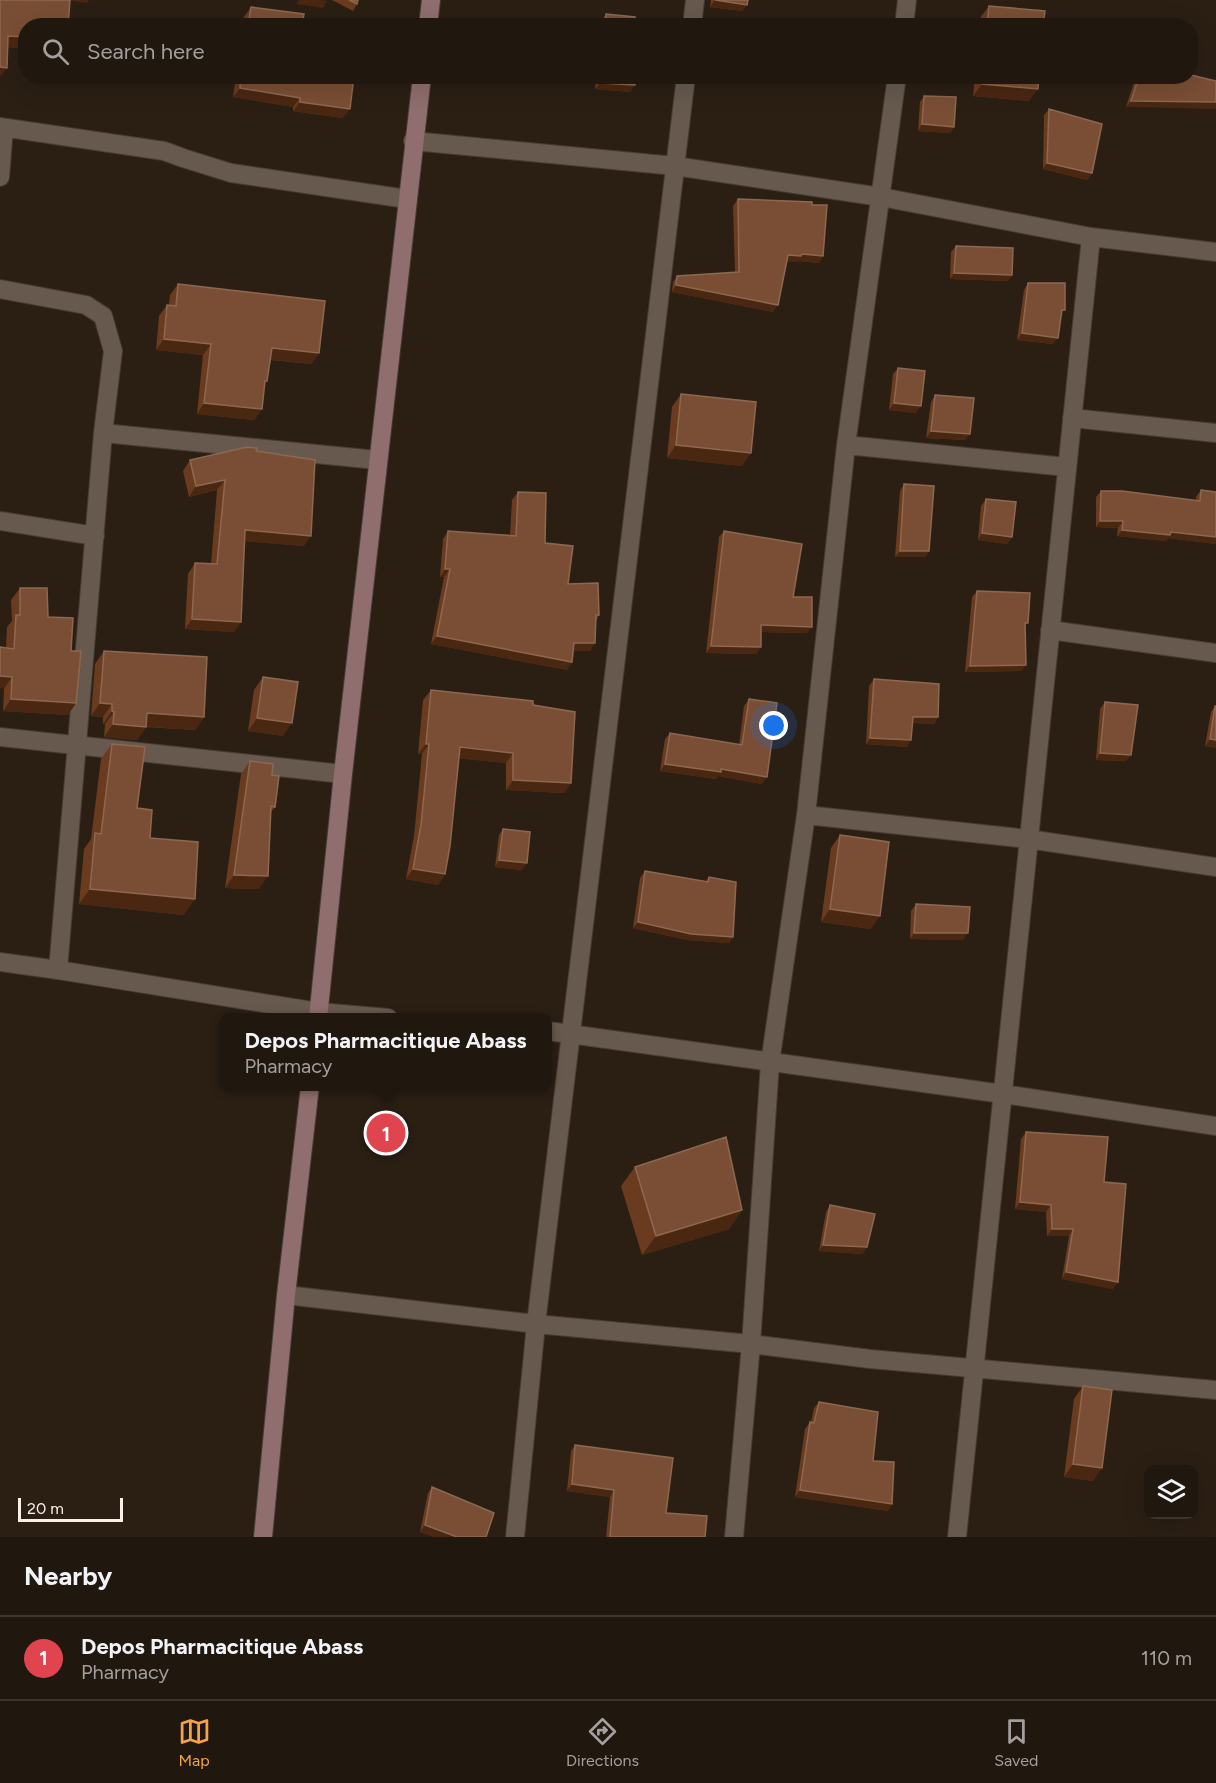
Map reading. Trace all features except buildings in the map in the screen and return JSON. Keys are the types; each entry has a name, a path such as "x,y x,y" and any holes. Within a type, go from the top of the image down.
{"main road":[{"path":"429,18 431,0"},
{"path":"319,1013 377,460 421,84"},
{"path":"263,1537 285,1295 309,1091"}],"street":[{"path":"693,18 695,0"},
{"path":"905,18 907,0"},
{"path":"514,1537 536,1324 685,84"},
{"path":"734,1537 751,1344 770,1063 806,815 846,445 896,84"},
{"path":"0,177 2,127 164,151 231,173 407,199"},
{"path":"413,141 675,166 881,197 1091,237 1216,252"},
{"path":"957,1537 1091,237"},
{"path":"0,289 86,305 103,316 113,351 58,970"},
{"path":"1072,418 1216,433"},
{"path":"104,433 377,460"},
{"path":"846,445 1067,467"},
{"path":"0,521 95,536"},
{"path":"1050,630 1216,653"},
{"path":"0,737 343,774"},
{"path":"806,815 1028,839 1216,867"},
{"path":"0,962 313,1013"},
{"path":"552,1031 1216,1126"},
{"path":"285,1295 536,1324 751,1344 870,1359 1216,1390"}],"place":[{"name":"Depos Pharmacitique Abass","path":"386,1133"}]}
